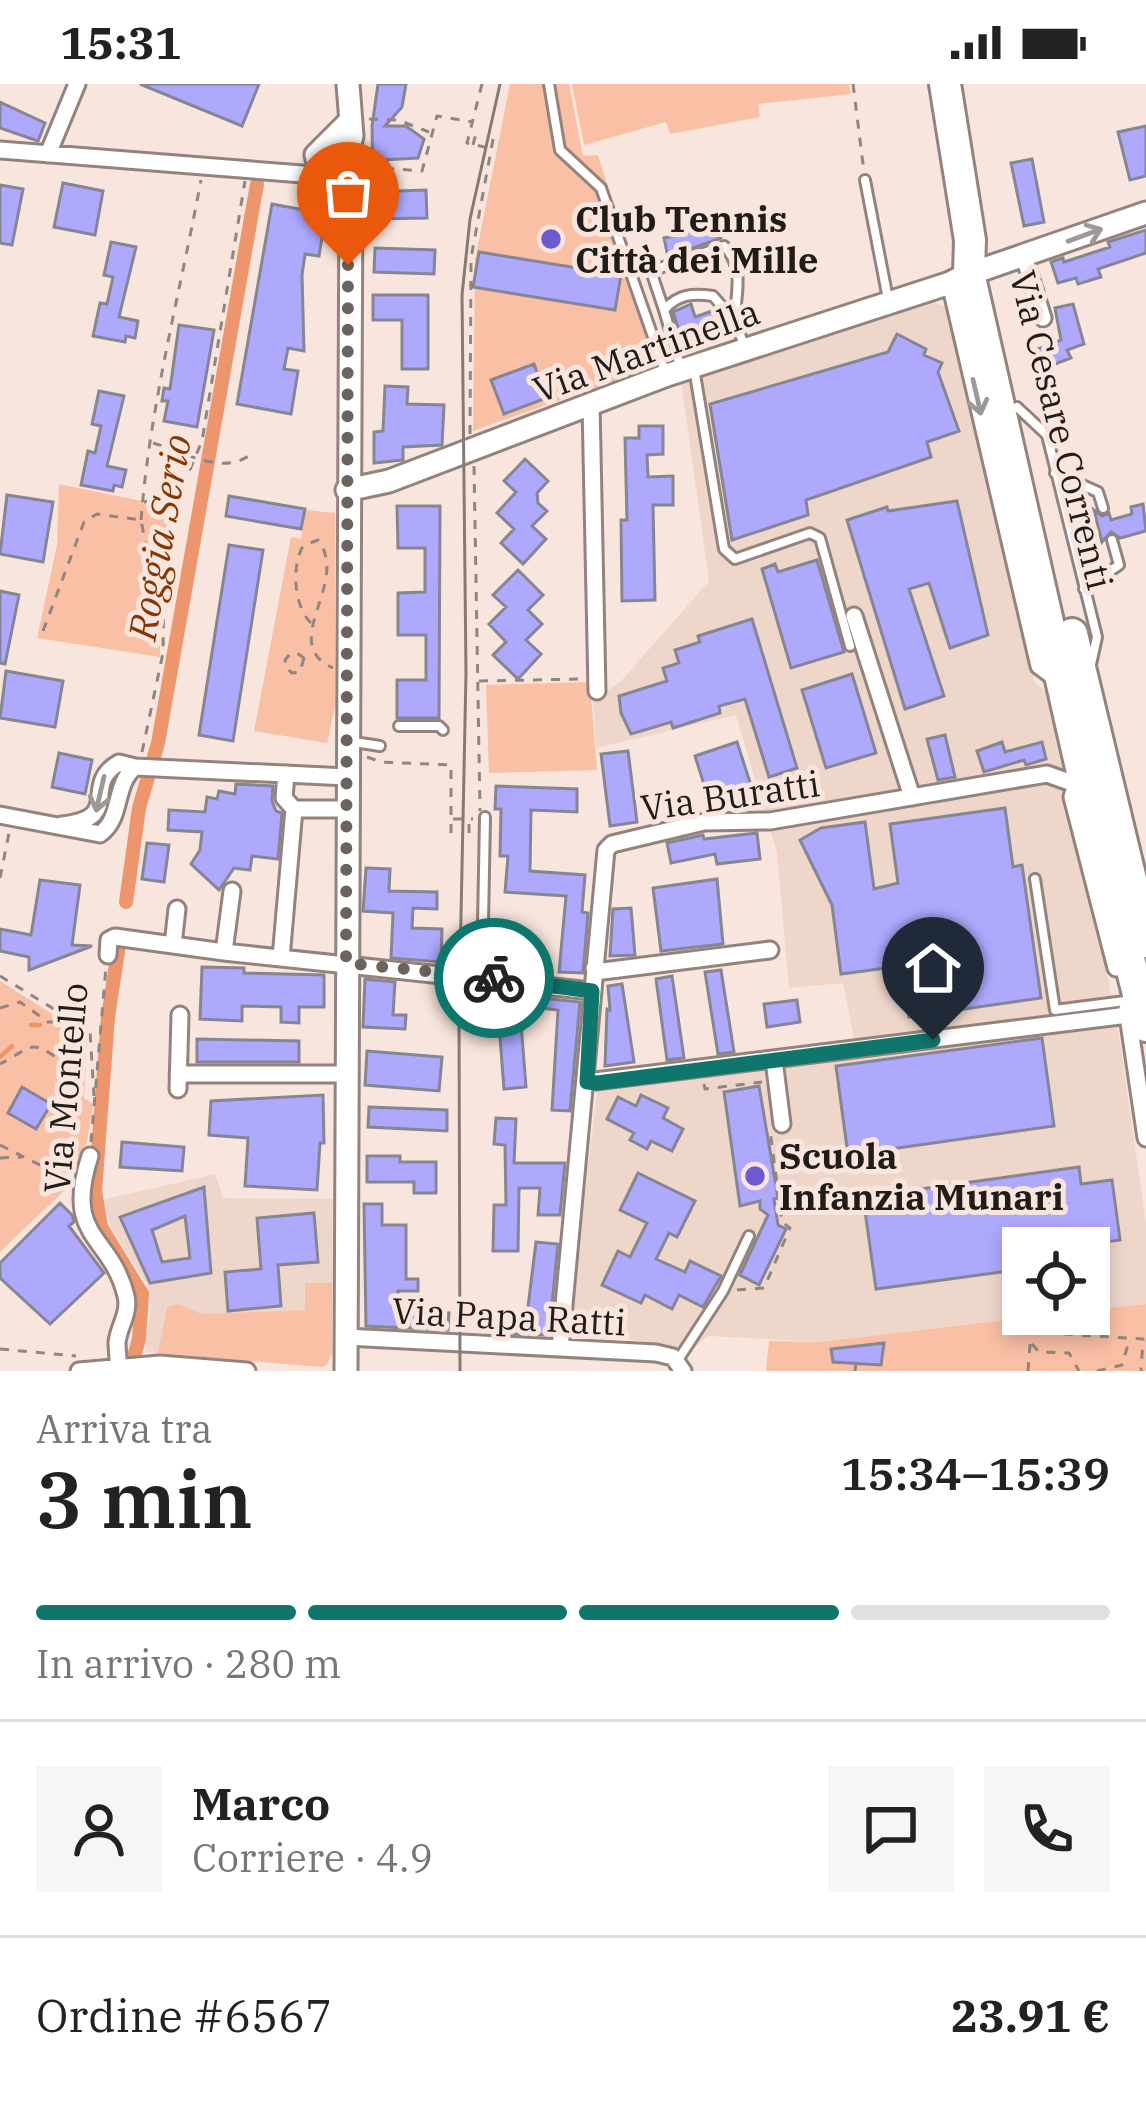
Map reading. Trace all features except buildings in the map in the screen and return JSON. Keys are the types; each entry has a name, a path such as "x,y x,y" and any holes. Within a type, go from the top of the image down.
{"highway":[{"name":"Via Cesare Correnti","path":"946,92 970,240 968,275 1146,942"},
{"name":"Via Cesare Correnti","path":"968,275 1017,407 1073,682 1078,776 1133,1014"}],"street":[{"path":"48,154 77,84"},
{"path":"346,1371 347,490 333,165 355,120 349,84"},
{"path":"0,150 333,165"},
{"name":"Via Martinella","path":"347,490 389,481 680,371 1146,213"},
{"path":"1024,257 1043,318"},
{"path":"591,404 597,685"},
{"path":"854,616 912,797"},
{"path":"0,815 62,825 86,823 94,816 104,775 113,764 123,762 169,770 346,777"},
{"path":"281,958 294,809 284,798 286,773"},
{"name":"Via Buratti","path":"560,1348 587,1082 602,859 612,844 704,822 770,821 1046,774 1078,776"},
{"path":"294,809 346,809"},
{"path":"224,952 232,891"},
{"path":"173,945 177,910"},
{"name":"Via Montello","path":"107,955 109,940 115,937 592,991"},
{"path":"594,968 603,971 770,950"},
{"path":"587,1082 1133,1014"},
{"name":"Via Cesare Correnti","path":"1133,1014 1146,1138"},
{"path":"180,1015 178,1081 346,1074"},
{"path":"774,1060 776,1126"},
{"name":"Via Montello","path":"90,1156 80,1186 86,1222 126,1293 128,1308 117,1342 119,1369"},
{"name":"Via Papa Ratti","path":"346,1337 560,1348 677,1362"},
{"path":"81,1364 247,1371"}],"lane":[{"path":"549,84 560,150 601,188 680,371 724,549 735,559 810,533 820,538 850,646"},
{"path":"865,181 888,301"},
{"path":"680,371 678,343 650,271 724,246 736,258 735,322"},
{"path":"664,310 692,293 713,296 735,322 746,348"},
{"path":"702,336 735,322"},
{"path":"1017,407 1043,429 1098,647 1073,682"},
{"path":"1055,472 1098,492 1103,508"},
{"path":"1084,589 1119,565 1112,540"},
{"path":"399,726 439,726 443,730"},
{"path":"346,742 380,746"},
{"path":"482,817 482,977"},
{"path":"1036,879 1055,1010 1133,1014"},
{"path":"677,1362 724,1291 749,1236"}],"path":[{"path":"482,84 467,143 491,149"},
{"path":"854,84 865,181"},
{"path":"467,98 478,99"},
{"path":"333,165 422,171 437,116 472,122"},
{"path":"355,120 398,120 432,134"},
{"path":"473,145 477,129"},
{"path":"451,819 482,817 471,258 494,134"},
{"path":"163,622 154,605 142,502 161,365 174,324 202,177"},
{"path":"141,768 163,653 164,553 176,500 202,441 245,182"},
{"path":"151,443 194,459 232,463 250,454"},
{"path":"142,502 176,500"},
{"path":"44,631 89,515 141,520"},
{"path":"311,623 298,606 297,557 303,546 318,540 325,553 327,589 311,623 313,653"},
{"path":"304,658 313,653"},
{"path":"313,653 335,669"},
{"path":"478,681 597,685"},
{"path":"368,757 381,763 451,765 451,833"},
{"path":"469,819 469,833"},
{"path":"0,878 8,835 11,828 19,828"},
{"path":"448,950 448,962"},
{"path":"466,950 466,962"},
{"name":"Via Montello","path":"90,1156 107,955"},
{"path":"0,976 90,1031 95,1097"},
{"path":"0,1008 20,1002 48,1022 58,1022 68,1033 71,1059 63,1062 29,1045 0,1064"},
{"path":"702,1069 705,1089 764,1082"},
{"path":"724,1291 764,1288 790,1228 782,1222 776,1126"},
{"path":"0,1145 80,1186"},
{"path":"0,1158 23,1157"},
{"path":"1028,1371 1031,1332 1142,1339 1141,1371"},
{"path":"1097,1371 1122,1365 1129,1338"},
{"path":"1030,1343 1039,1352 1069,1353 1079,1371"},
{"path":"0,1349 81,1364"},
{"path":"855,1371 856,1363"}],"shaded area":[{"name":"Club Tennis Città dei Mille","path":"510,84 569,84 583,156 598,155 664,363 473,431 475,260"},
{"path":"572,84 849,84 851,94 758,104 760,117 670,134 666,122 584,145"},
{"path":"924,300 945,306 1035,683 1052,696 1117,1021 1146,1223 1146,1304 1110,1308 1110,1227 1002,1227 1002,1320 819,1342 708,1336 691,1350 568,1329 598,1086 857,1054 843,983 789,988 777,853 736,715 596,748 593,701 621,681 709,581 680,374 696,380"},
{"path":"59,484 171,507 160,562 160,657 37,638 57,545"},
{"path":"306,510 335,513 335,707 327,743 254,731 291,537 301,539"},
{"path":"590,682 597,770 489,773 486,685"},
{"path":"0,981 87,1036 84,1098 93,1104 87,1143 61,1184 67,1188 0,1252"},
{"path":"215,1174 223,1198 333,1199 332,1353 322,1367 145,1352 151,1305 146,1283 111,1228 102,1200"},
{"path":"305,1283 332,1283 332,1353 322,1367 158,1353 167,1307 179,1304 201,1314 305,1310"},
{"path":"1146,1304 1146,1371 766,1371 769,1341 819,1342 1002,1320 1002,1335 1110,1335 1110,1308"}],"waterway":[{"name":"Roggia Serio","path":"126,902 139,808 158,743 257,184"},
{"name":"Roggia Serio","path":"119,945 108,1017 95,1191 101,1227 142,1294 139,1339 130,1371"},
{"path":"31,1025 40,1025"},
{"path":"0,1057 12,1046"}],"tram line":[{"path":"460,1371 459,1014 466,673 462,295 470,219 500,84"}],"way so far":[{"path":"348,265 346,963 494,978"}],"place":[{"name":"Club Tennis Città dei Mille","path":"551,239"},
{"name":"Scuola Infanzia Munari","path":"755,1176"}],"route":[{"path":"494,978 592,991 587,1082 933,1040"}]}
